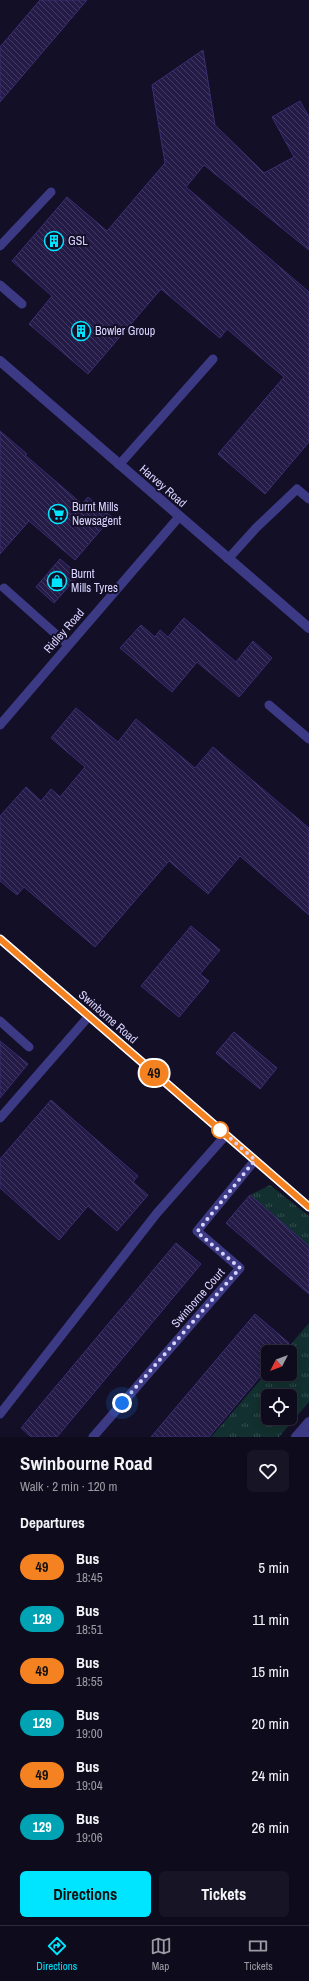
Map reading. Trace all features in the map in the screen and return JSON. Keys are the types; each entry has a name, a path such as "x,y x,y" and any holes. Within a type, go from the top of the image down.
{"street":[{"name":"Harvey Road","path":"0,362 309,628"},
{"path":"302,1435 309,1422"}],"lane":[{"path":"0,246 51,192"},
{"path":"0,285 22,304"},
{"path":"119,465 213,359"},
{"path":"228,558 256,528 297,489 309,499"},
{"name":"Ridley Road","path":"0,725 179,517"},
{"path":"4,588 68,645"},
{"path":"269,705 309,739"},
{"name":"Swinborne Road","path":"0,939 309,1207"},
{"path":"0,1118 89,1016"},
{"path":"0,1021 29,1047"},
{"path":"0,1414 157,1213 226,1135"},
{"name":"Swinborne Court","path":"93,1437 240,1268 197,1232 255,1160"}],"green space":[{"path":"270,1185 309,1216 309,1246 250,1195"},
{"path":"309,1323 309,1402 297,1416 297,1389 261,1389 261,1425 289,1425 279,1437 211,1437 261,1379 261,1381 297,1381 297,1345 290,1345"}],"building":[{"path":"40,0 87,0 0,102 0,47"},
{"path":"203,50 215,125 264,173 294,157 272,117 300,101 309,117 309,250 204,165 186,187 309,292 309,442 265,494 218,454 284,377 227,329 220,338 161,289 88,374 29,324 52,296 12,261 67,197 107,231 165,163 152,85"},
{"name":"Burnt Mills Newsagent","path":"0,431 27,454 25,455 82,504 88,497 112,517 75,560 29,521 0,554"},
{"name":"Burnt Mills Tyres","path":"60,559 79,575 54,603 36,587"},
{"path":"184,618 236,662 253,641 272,658 239,697 197,662 172,692 120,648 141,625 155,637 160,630 168,637"},
{"path":"76,708 118,742 136,719 195,768 213,747 309,828 309,915 240,856 208,894 169,861 95,947 24,887 17,895 0,881 0,816 26,787 41,801 51,789 60,797 85,767 51,738"},
{"path":"191,926 220,950 200,974 209,981 179,1017 141,986"},
{"path":"234,1032 277,1068 260,1089 216,1053"},
{"path":"0,1041 28,1064 0,1098"},
{"path":"51,1100 138,1176 133,1182 148,1195 117,1231 88,1206 59,1240 0,1188 0,1159"},
{"path":"250,1195 309,1246 309,1294 226,1223"},
{"path":"176,1243 201,1264 57,1437 31,1437 21,1428"},
{"path":"255,1314 289,1343 287,1345 261,1345 261,1375 209,1437 151,1437"}],"bus line":[{"name":"49","path":"0,939 309,1207"}],"place":[{"name":"GSL","path":"54,241"},
{"name":"Bowler Group","path":"81,331"},
{"name":"Burnt Mills Newsagent","path":"58,514"},
{"name":"Burnt Mills Tyres","path":"57,581"}],"route":[{"path":"122,1403 240,1268 197,1232 255,1160 215,1125 220,1130"}]}
